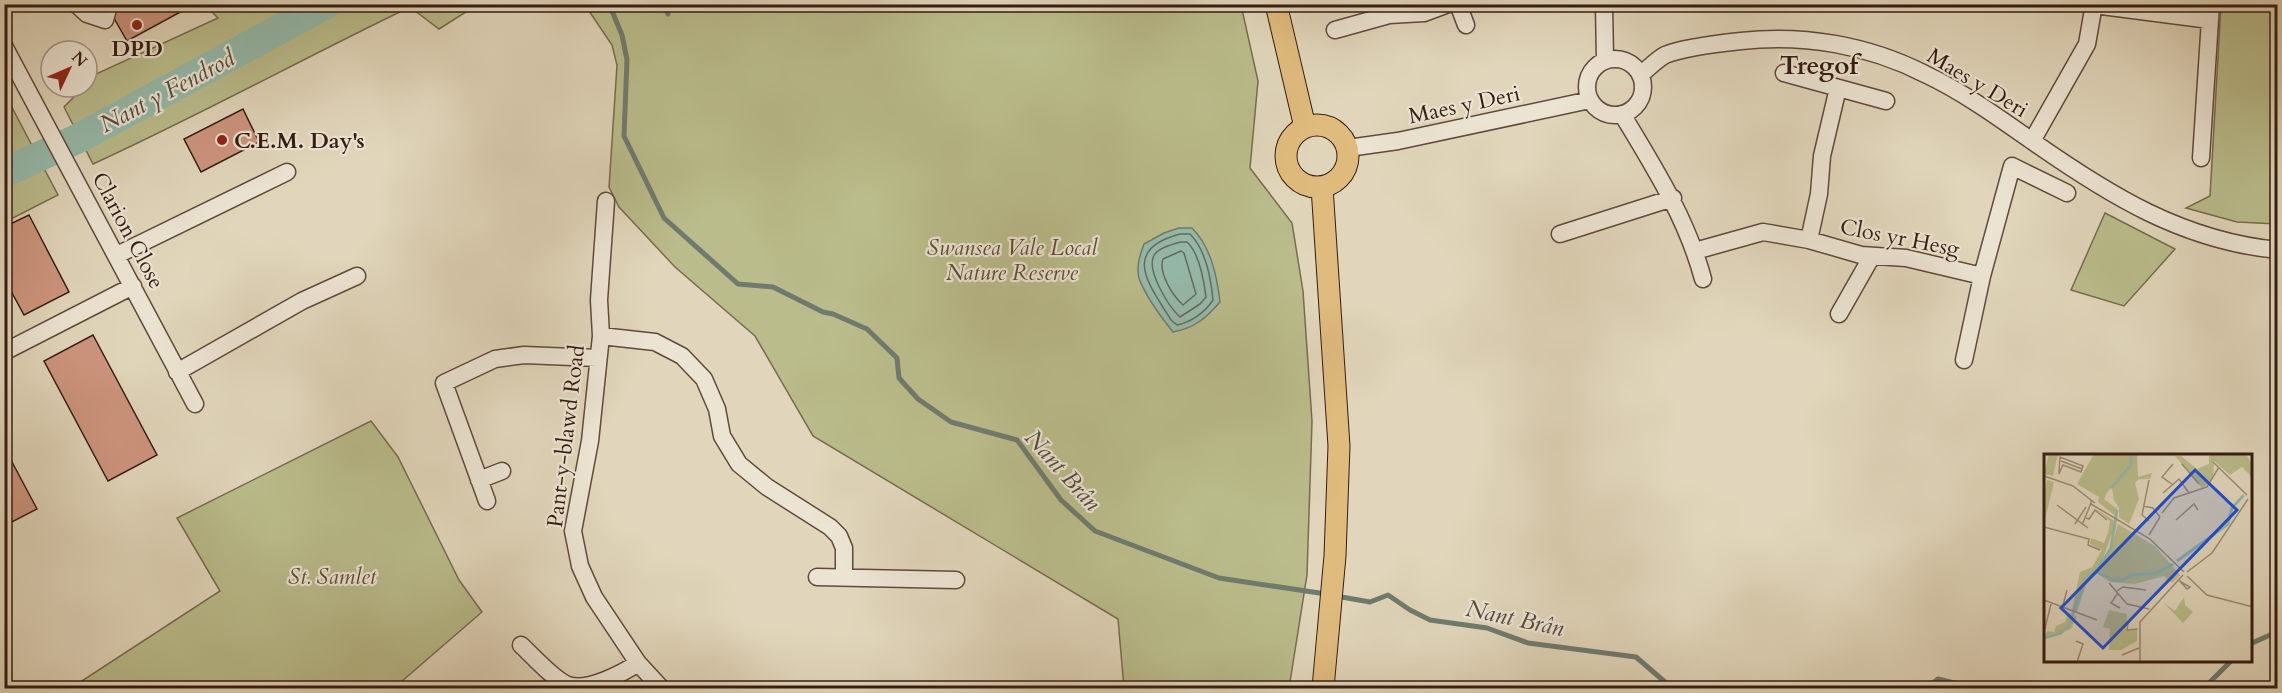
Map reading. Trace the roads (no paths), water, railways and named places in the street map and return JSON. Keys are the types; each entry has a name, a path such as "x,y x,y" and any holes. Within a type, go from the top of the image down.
{"main road":[{"path":"1276,4 1305,127"},
{"path":"1323,125 1331,128 1339,133 1348,148 1349,157 1343,173 1330,184 1322,187 1310,187 1300,182 1292,174 1287,164 1286,153 1289,142 1296,132 1305,127 1323,125"},
{"path":"1322,187 1339,446 1335,555 1323,688"}],"street":[{"path":"76,4 87,14 105,20 108,9"},
{"path":"1335,30 1389,15 1424,13 1448,4"},
{"path":"1458,4 1466,25"},
{"path":"1604,4 1605,60"},
{"path":"2032,141 2087,44 2094,5 2210,12 2200,158"},
{"name":"Maes y Deri","path":"1640,75 1665,56 1718,43 1796,38 1833,42 1873,53 1925,74 1995,115 2102,188 2160,219 2244,247 2277,250"},
{"name":"Clarion Close","path":"4,46 195,404"},
{"path":"1618,58 1630,63 1640,75 1643,87 1641,98 1634,108 1622,114 1605,113 1593,104 1587,91 1587,78 1594,67 1605,60 1618,58"},
{"path":"1784,73 1886,100"},
{"name":"Clos yr Hesg","path":"1809,240 1819,194 1822,156 1838,88"},
{"name":"Maes y Deri","path":"1348,148 1398,141 1590,100"},
{"path":"1622,114 1672,198 1695,251 1703,279"},
{"name":"Clos yr Hesg","path":"1964,360 1982,276 2012,166 2067,193"},
{"path":"117,255 287,172"},
{"path":"1560,234 1672,198"},
{"name":"Pant-y-blawd Road","path":"606,201 599,300 601,336 590,441 573,531 580,566 594,597 638,663 661,688"},
{"name":"Clos yr Hesg","path":"1695,251 1763,232 1809,240 1861,255 1906,258 1982,276"},
{"path":"1839,314 1872,256"},
{"path":"177,372 302,301 357,276"},
{"path":"4,352 132,286"},
{"path":"601,336 655,342 682,356 704,379 717,409 722,436 739,464 767,487 830,527 839,536 844,548 844,576"},
{"path":"487,501 444,383 495,359 524,355 597,358"},
{"path":"479,480 502,471"},
{"path":"817,577 956,580"},
{"path":"521,645 567,685 581,686 601,681 624,672 638,663"}],"water":[{"path":"1179,228 1192,228 1204,244 1215,272 1220,302 1200,322 1173,332 1145,292 1138,269 1144,244"}],"waterway":[{"name":"Nant y Fendrod","path":"4,173 79,138 326,4"},
{"name":"Nant Brân","path":"609,4 622,35 627,60 624,136 664,218 738,284 773,287 823,312 867,329 897,358 899,378 918,399 951,422 1017,440 1061,500 1095,531 1219,578 1326,594"},
{"path":"665,4 668,14"},
{"name":"Nant Brân","path":"1336,596 1370,602 1388,595 1430,620 1487,628 1528,643 1636,657 1672,688"},
{"name":"Nant Brân","path":"2252,643 2278,634"},
{"name":"Nant Brân","path":"2204,688 2229,663"},
{"name":"Nant Brân","path":"1927,688 1938,679 1975,688"}],"place":[{"name":"DPD","path":"137,25"},
{"name":"C.E.M. Day's","path":"222,140"}],"district":[{"name":"Tregof","path":"1819,65"}],"park label":[{"name":"Swansea Vale Local Nature Reserve","path":"1012,260"},
{"name":"St. Samlet","path":"332,576"}]}
